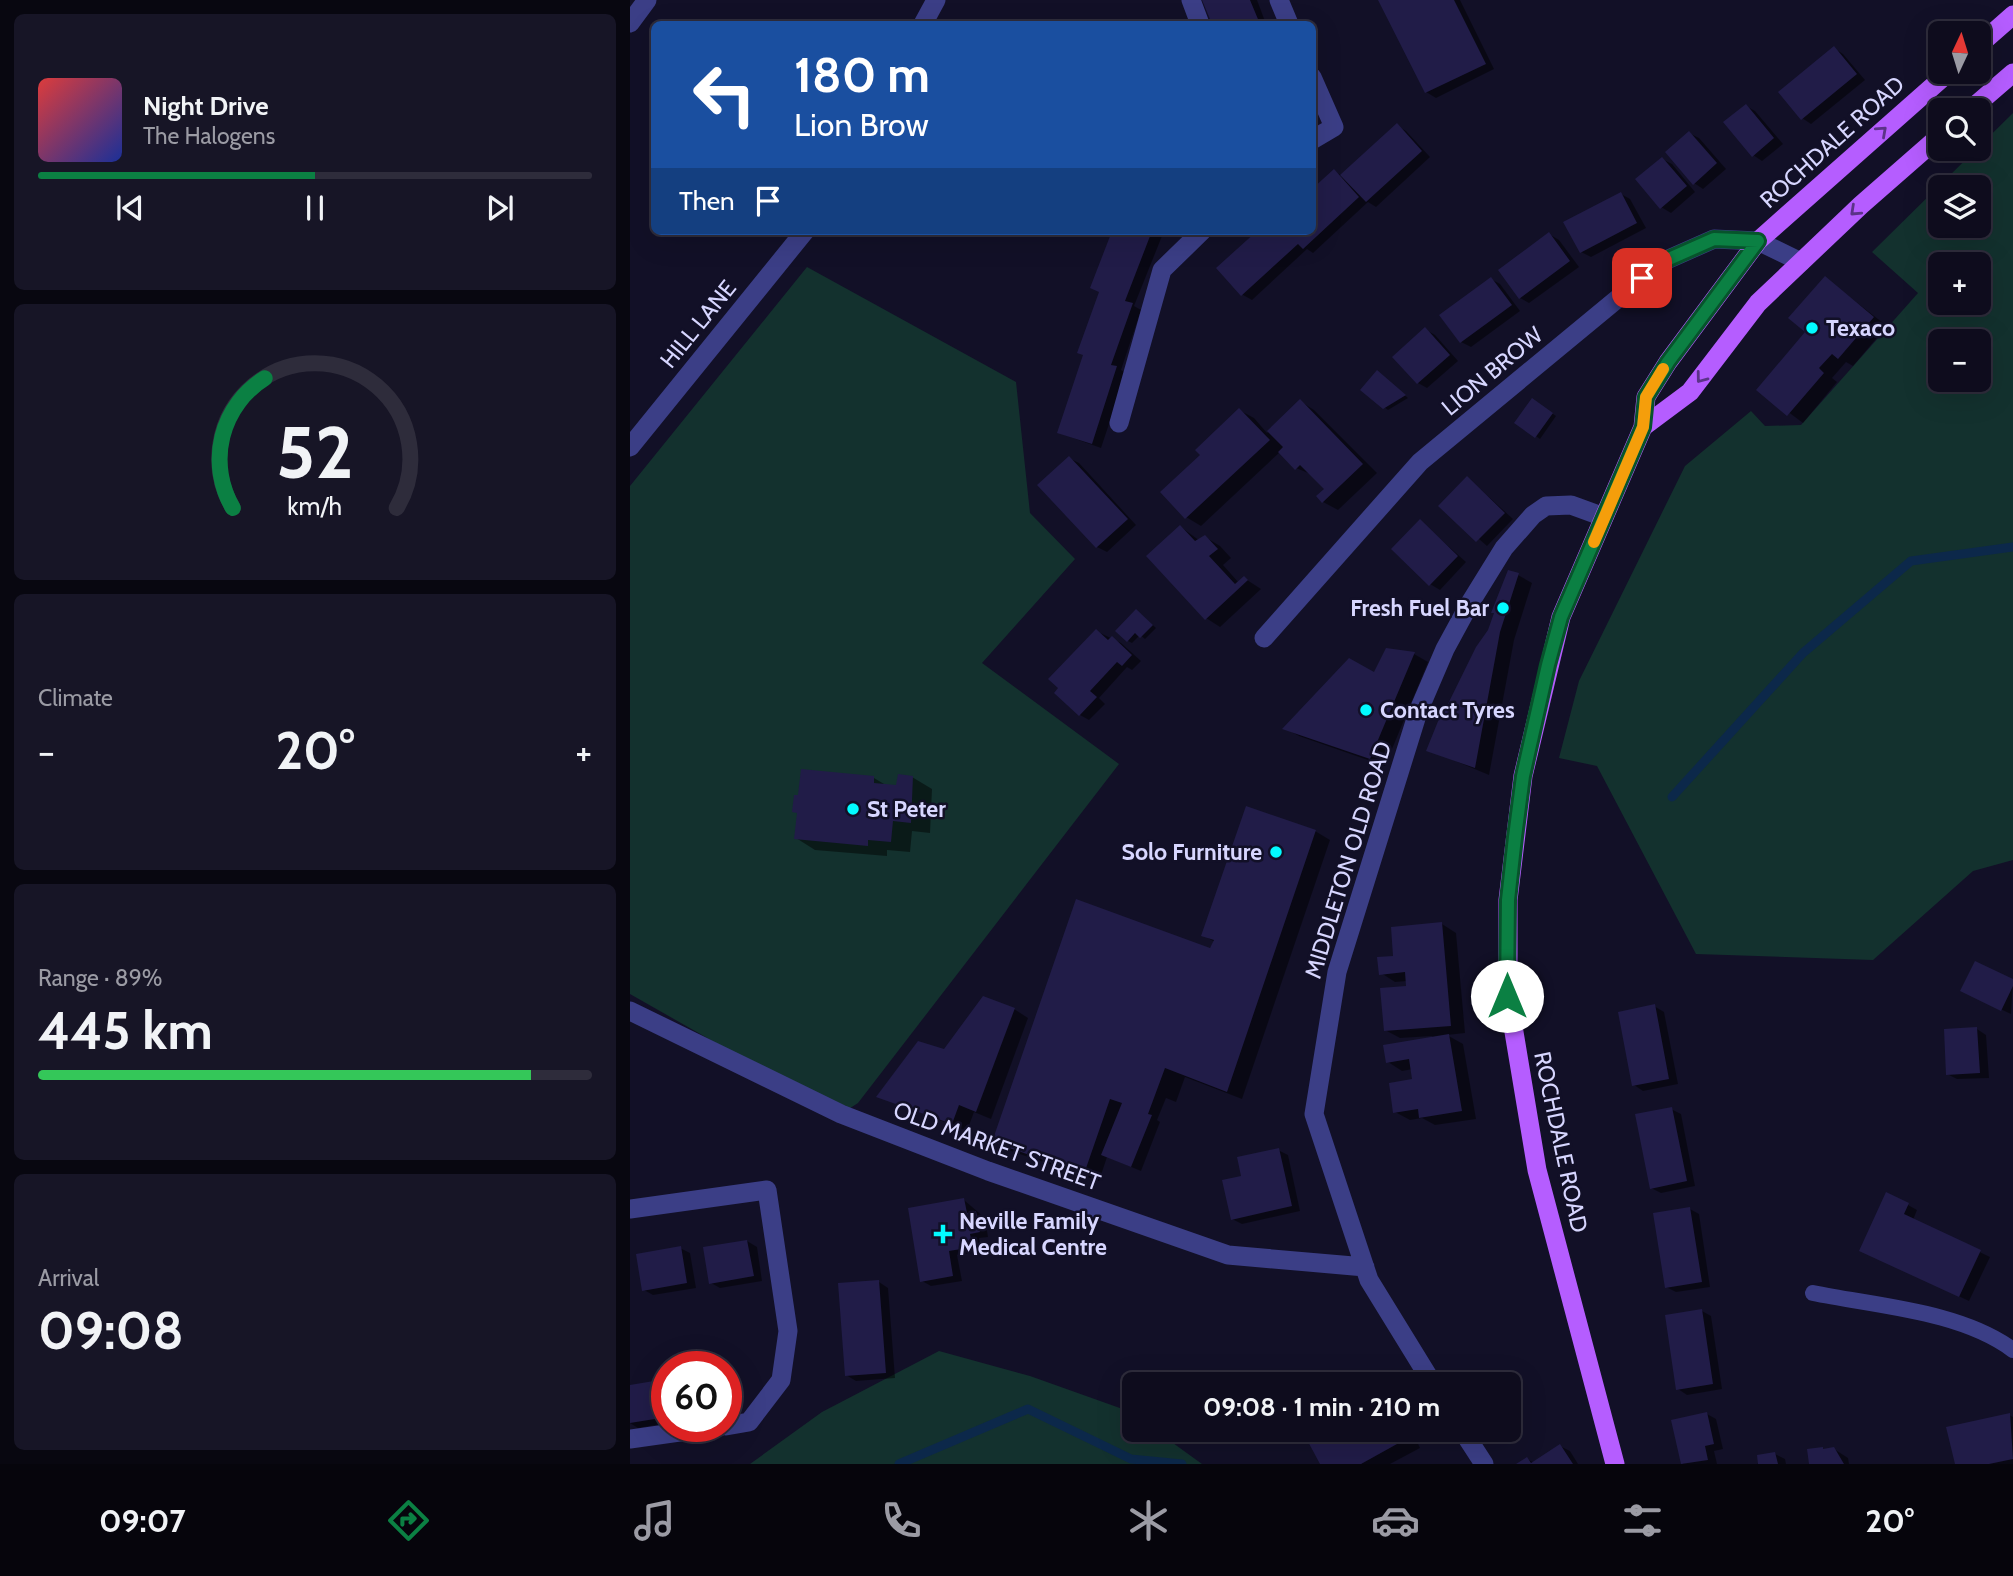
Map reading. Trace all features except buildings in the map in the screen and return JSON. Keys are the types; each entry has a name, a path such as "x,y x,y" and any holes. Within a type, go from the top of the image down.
{"main road":[{"path":"1992,34 2013,15"},
{"path":"1984,98 2013,73"},
{"name":"ROCHDALE ROAD","path":"1615,1464 1537,1170 1507,996 1508,900 1523,776 1561,617 1643,427 1646,397 1668,362 1758,241 1935,84"},
{"name":"ROCHDALE ROAD","path":"1643,427 1690,391 1758,303 1928,147"}],"street":[{"path":"630,23 647,0"},
{"path":"925,21 936,0"},
{"path":"1191,0 1199,21"},
{"path":"1279,0 1288,21"},
{"path":"1316,86 1334,127 1316,138"},
{"name":"HILL LANE","path":"630,447 802,235"},
{"path":"1119,423 1162,270 1198,235"},
{"name":"LION BROW","path":"1264,638 1420,462 1662,262 1714,239 1758,241 1801,262"},
{"name":"MIDDLETON OLD ROAD","path":"1425,1372 1391,1317 1365,1267 1314,1114 1337,972 1418,712 1445,649 1470,603 1504,548 1533,515 1555,504 1570,505 1604,517"},
{"name":"OLD MARKET STREET","path":"630,1011 841,1114 1013,1179 1228,1255 1365,1267"},
{"path":"630,1209 767,1190 788,1331 781,1380 749,1423 742,1424"},
{"path":"630,1439 651,1436"},
{"path":"1470,1442 1484,1464"}],"lane":[{"path":"1813,1293 1964,1324 1995,1336 2013,1350"}],"green space":[{"path":"2013,113 2013,860 1973,871 1873,960 1696,954 1597,766 1559,758 1579,681 1685,466 1751,411 1765,426 1801,425 1918,293 1872,252 1928,197 1928,238 1991,238 1991,175 1950,175 1964,161 1991,161 1991,135"},
{"path":"807,267 1016,382 1030,513 1075,559 982,663 1119,764 858,1103 841,1114 630,994 630,486"},
{"path":"939,1351 1030,1376 1122,1409 1122,1442 1172,1442 1202,1464 750,1464 822,1412"}],"waterway":[{"path":"1672,797 1803,653 1911,561 2013,547"},
{"path":"899,1464 1028,1409 1131,1459 1182,1464"}],"slow traffic":[{"path":"1594,542 1643,427 1646,397 1663,369"}],"place":[{"name":"Texaco","path":"1812,328"},
{"name":"Fresh Fuel Bar","path":"1503,608"},
{"name":"Contact Tyres","path":"1366,710"},
{"name":"St Peter","path":"853,809"},
{"name":"Solo Furniture","path":"1276,852"},
{"name":"Neville Family Medical Centre","path":"943,1234"}],"route":[{"path":"1507,996 1508,900 1523,776 1561,617 1643,427 1646,397 1668,362 1758,241 1714,239 1662,262 1642,278"}]}
